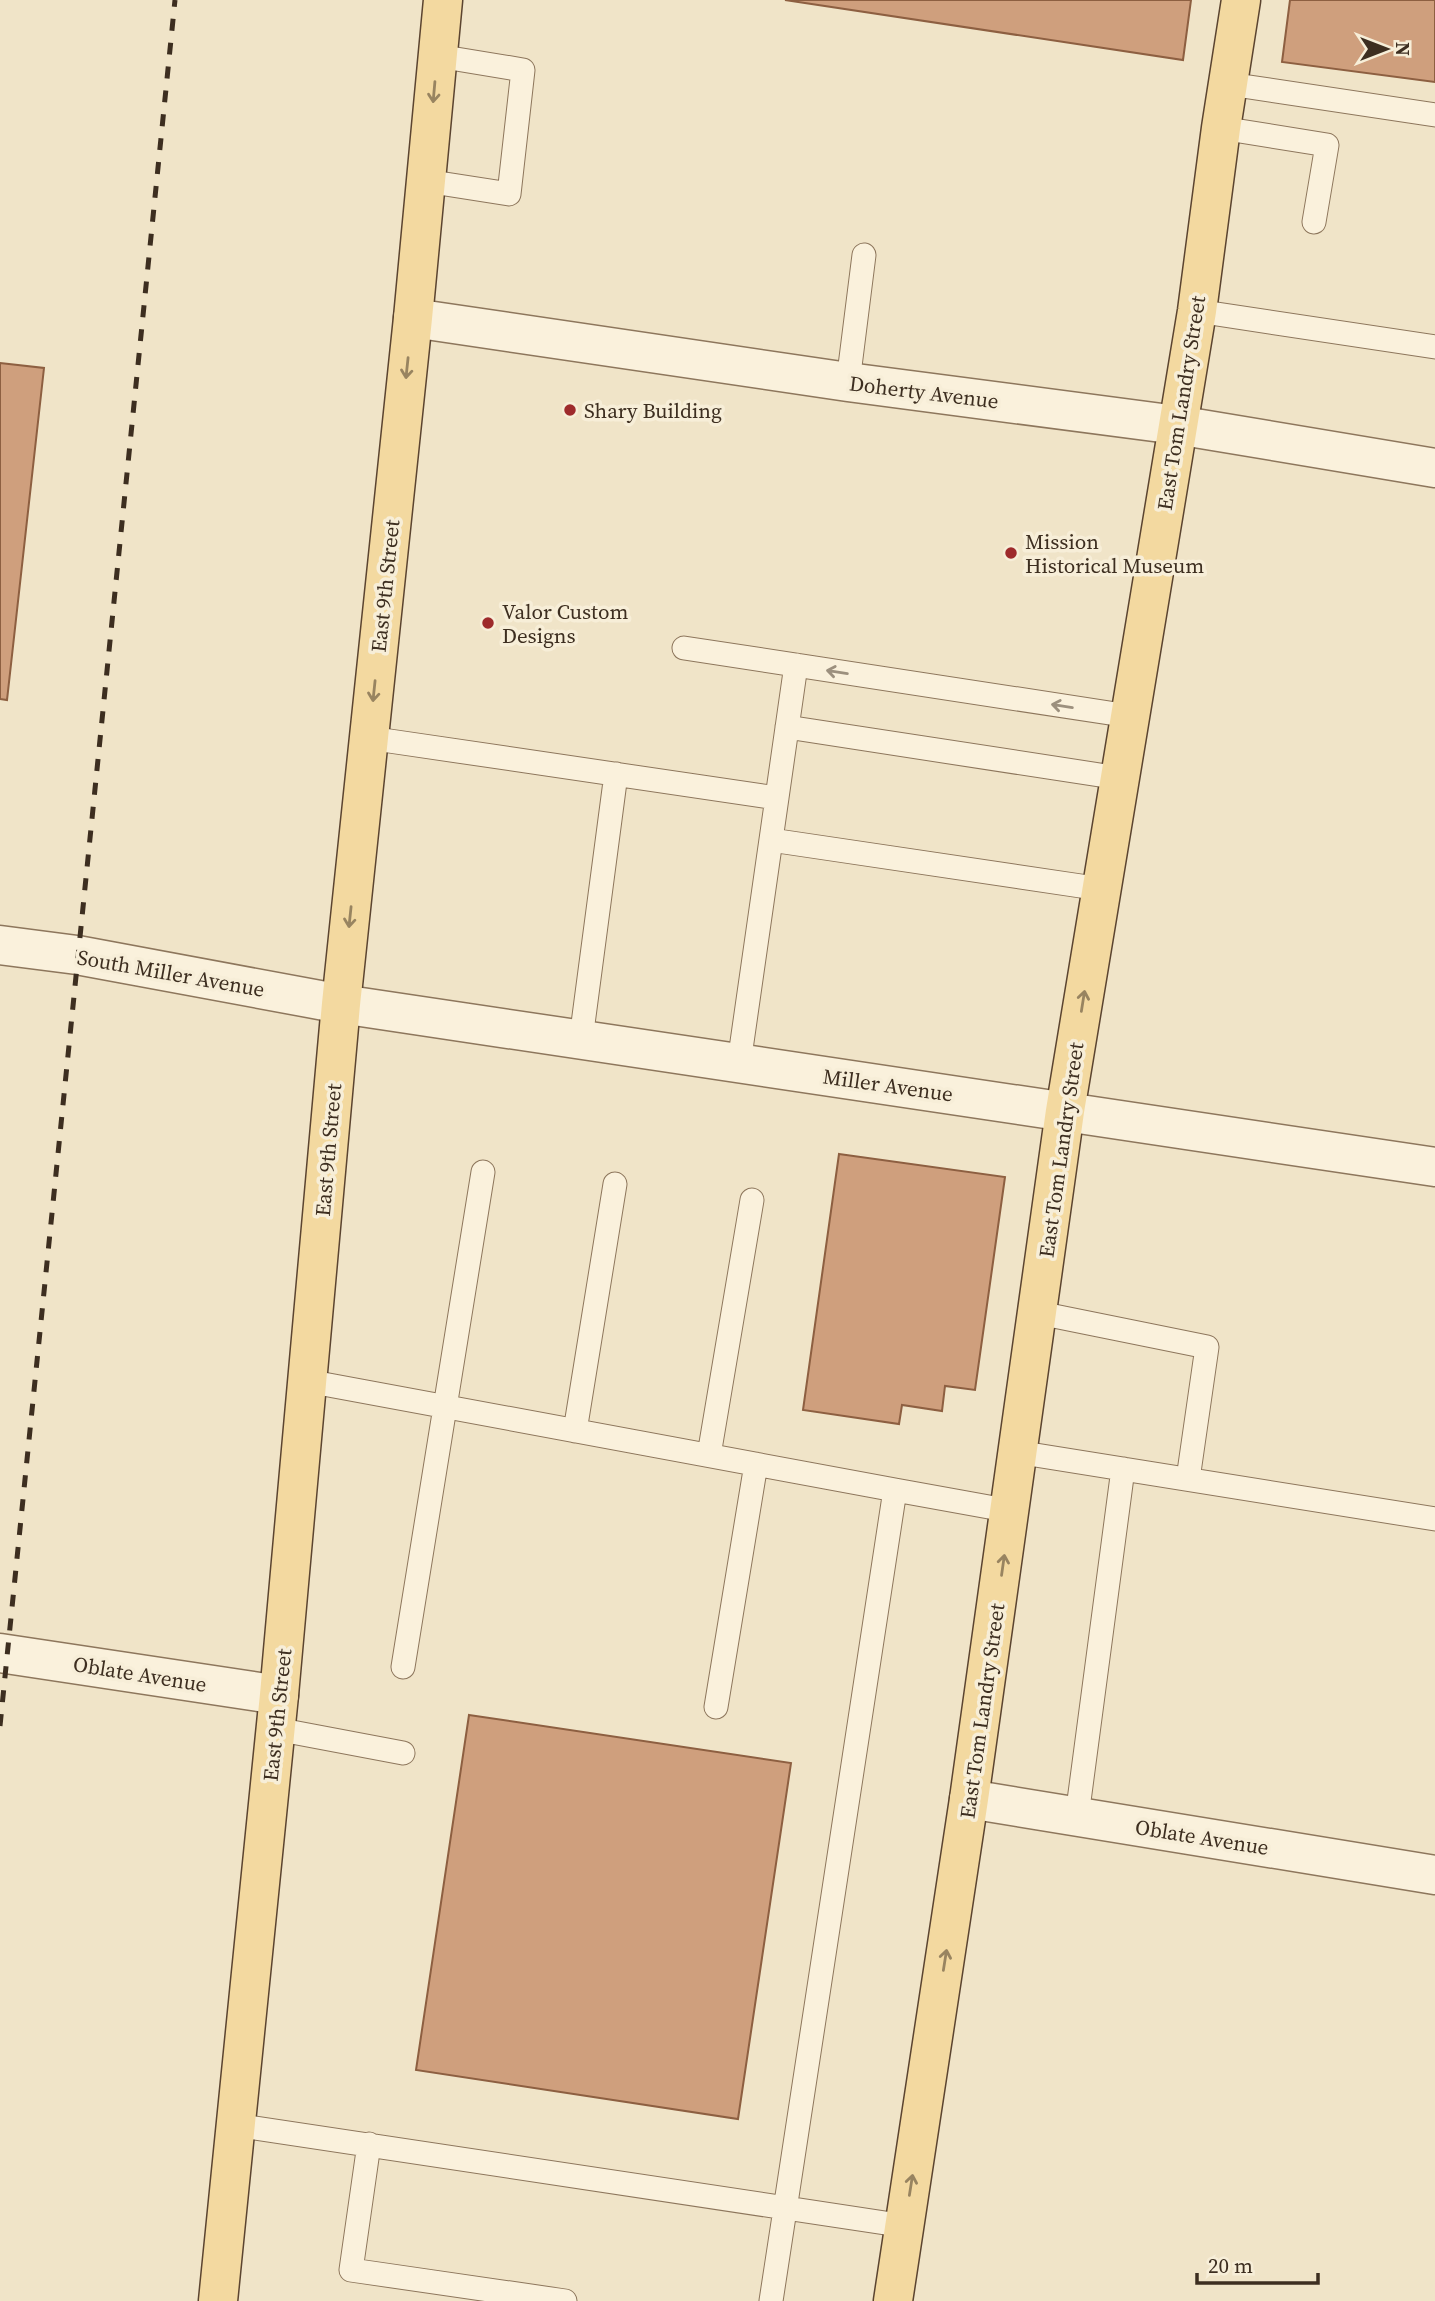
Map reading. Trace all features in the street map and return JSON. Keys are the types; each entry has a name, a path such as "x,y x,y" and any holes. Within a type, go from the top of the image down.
{"main road":[{"name":"East 9th Street","path":"218,2301 278,1712 341,1004 413,318 443,0"},
{"name":"East Tom Landry Street","path":"893,2301 1011,1511 1065,1111 1197,311 1241,0"}],"street":[{"name":"Doherty Avenue","path":"413,318 848,382 1177,425 1435,468"},
{"name":"South Miller Avenue","path":"0,945 77,955 341,1004"},
{"name":"Miller Avenue","path":"341,1004 1435,1167"},
{"name":"Oblate Avenue","path":"0,1653 278,1712"},
{"name":"Oblate Avenue","path":"969,1799 1435,1875"}],"lane":[{"path":"426,181 509,194 523,70 438,56"},
{"path":"1228,85 1435,115"},
{"path":"1221,128 1326,145 1314,222"},
{"path":"848,382 864,255"},
{"path":"1197,311 1435,347"},
{"path":"684,648 1129,716"},
{"path":"739,1063 796,665"},
{"path":"787,727 1119,778"},
{"path":"369,738 777,798"},
{"path":"581,1039 616,774"},
{"path":"771,840 1101,889"},
{"path":"403,1667 483,1172"},
{"path":"575,1431 615,1184"},
{"path":"709,1455 752,1200"},
{"path":"1039,1313 1207,1347 1188,1479"},
{"path":"307,1381 1011,1511"},
{"path":"1017,1452 1435,1519"},
{"path":"716,1707 756,1464"},
{"path":"1077,1816 1123,1469"},
{"path":"771,2301 895,1490"},
{"path":"278,1712 403,1753"},
{"path":"235,2125 905,2226"},
{"path":"369,2144 351,2270 450,2292 565,2301"}],"building":[{"path":"785,0 1191,0 1183,60"},
{"path":"1290,0 1435,0 1435,82 1282,62"},
{"path":"0,363 44,368 7,700 0,699"},
{"path":"839,1154 1005,1177 975,1390 945,1386 942,1411 902,1405 899,1424 803,1410"},
{"path":"469,1715 791,1763 738,2119 416,2070"}],"railway":[{"path":"0,1726 175,0"}],"place":[{"name":"Shary Building","path":"570,410"},
{"name":"Mission Historical Museum","path":"1011,553"},
{"name":"Valor Custom Designs","path":"488,623"}]}
